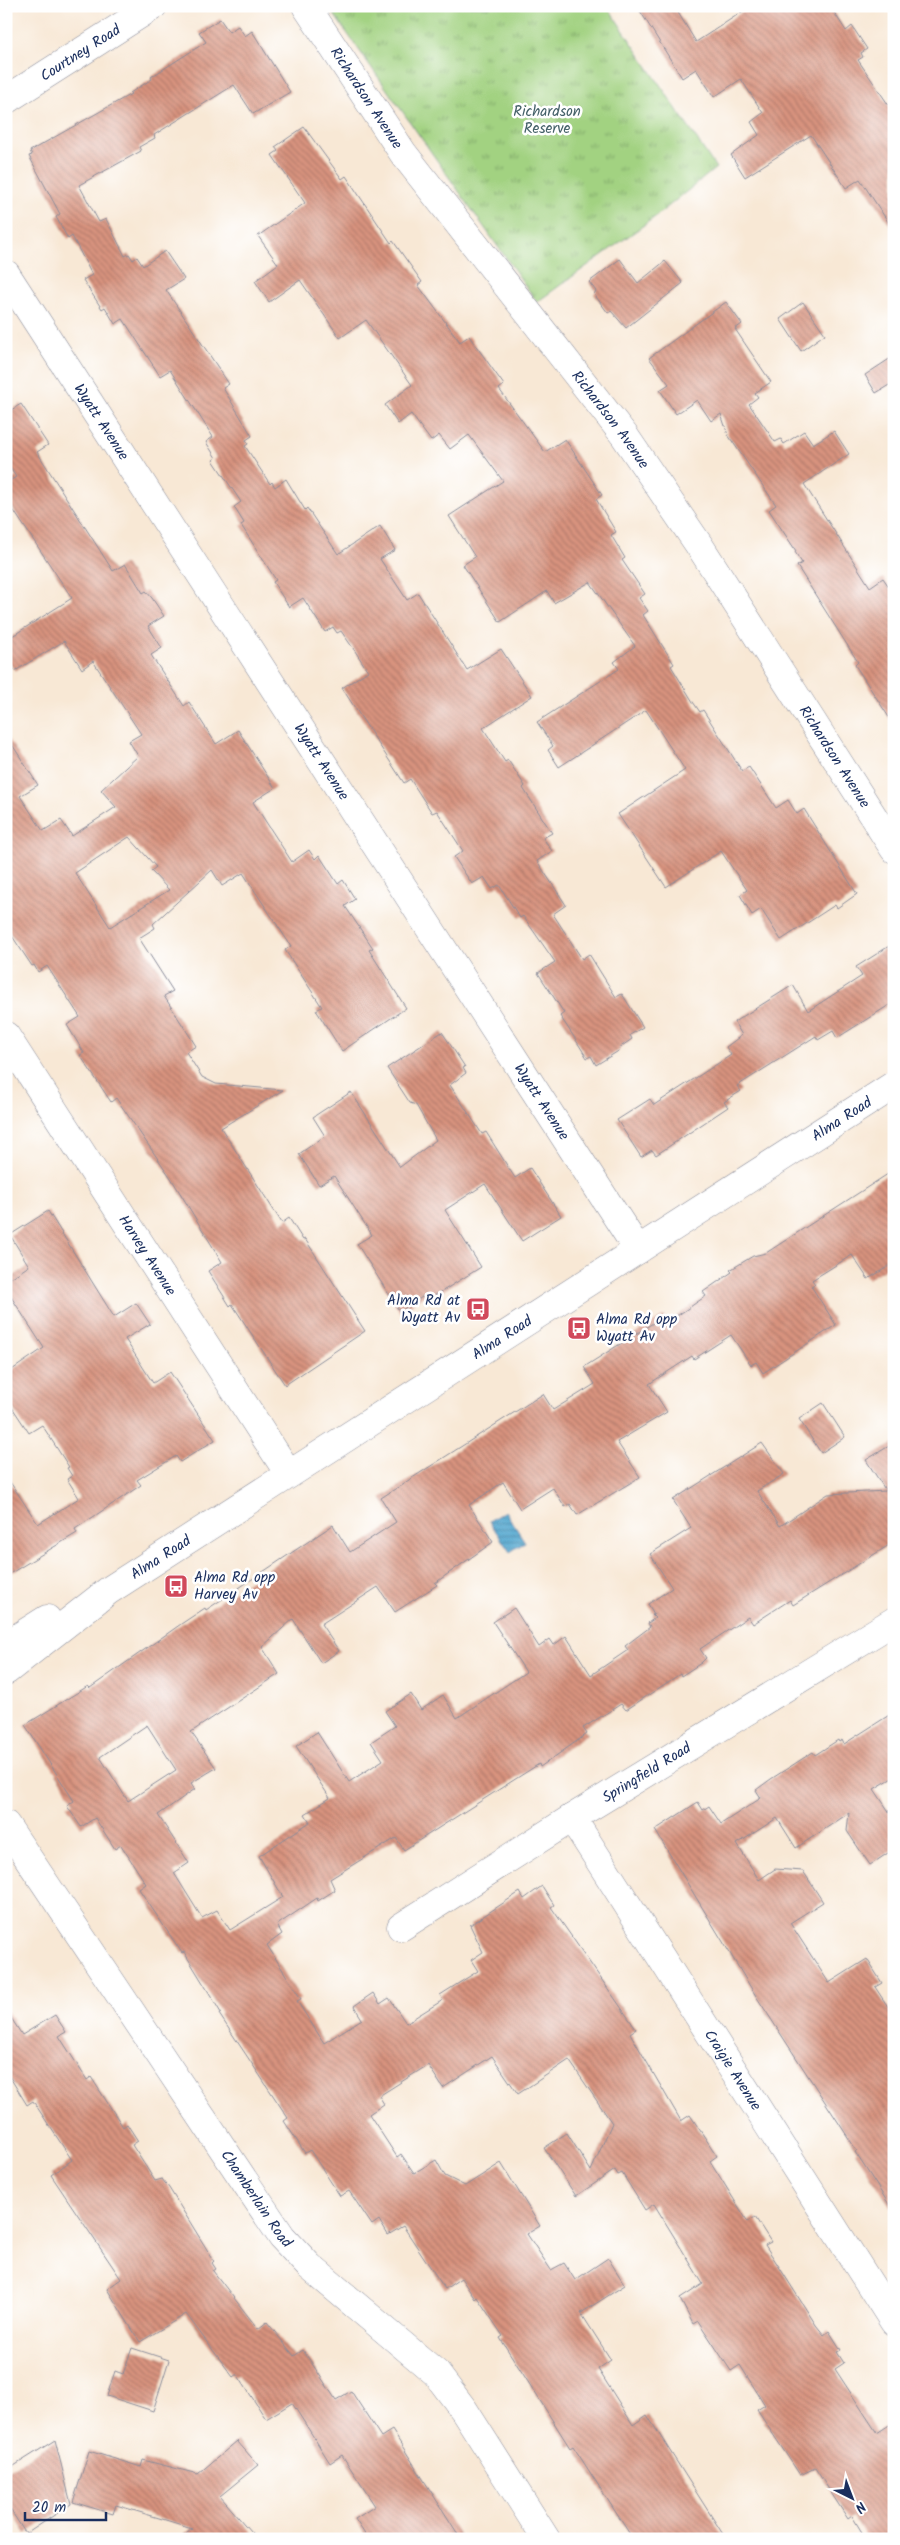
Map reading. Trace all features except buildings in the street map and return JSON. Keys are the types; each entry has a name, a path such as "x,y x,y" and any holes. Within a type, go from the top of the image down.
{"street":[{"name":"Courtney Road","path":"6,100 153,6"},
{"name":"Richardson Avenue","path":"306,6 403,153 624,434 696,541 894,849"},
{"name":"Wyatt Avenue","path":"6,274 638,1250"},
{"name":"Harvey Avenue","path":"6,1036 288,1474"},
{"name":"Alma Road","path":"6,1671 108,1591 894,1085"},
{"name":"Alma Road","path":"6,1645 89,1593 108,1591"},
{"name":"Springfield Road","path":"401,1927 572,1818 894,1621"},
{"name":"Craigie Avenue","path":"572,1818 894,2322"},
{"name":"Chamberlain Road","path":"6,1825 282,2237 308,2266 436,2373 464,2410 546,2539"}],"green space":[{"name":"Richardson Reserve","path":"328,6 607,6 716,168 655,217 537,302"}],"water":[{"path":"505,1511 525,1542 510,1552 489,1521"}],"place":[{"name":"Alma Rd at Wyatt Av","path":"478,1309"},
{"name":"Alma Rd opp Wyatt Av","path":"579,1328"},
{"name":"Alma Rd opp Harvey Av","path":"176,1586"}]}
